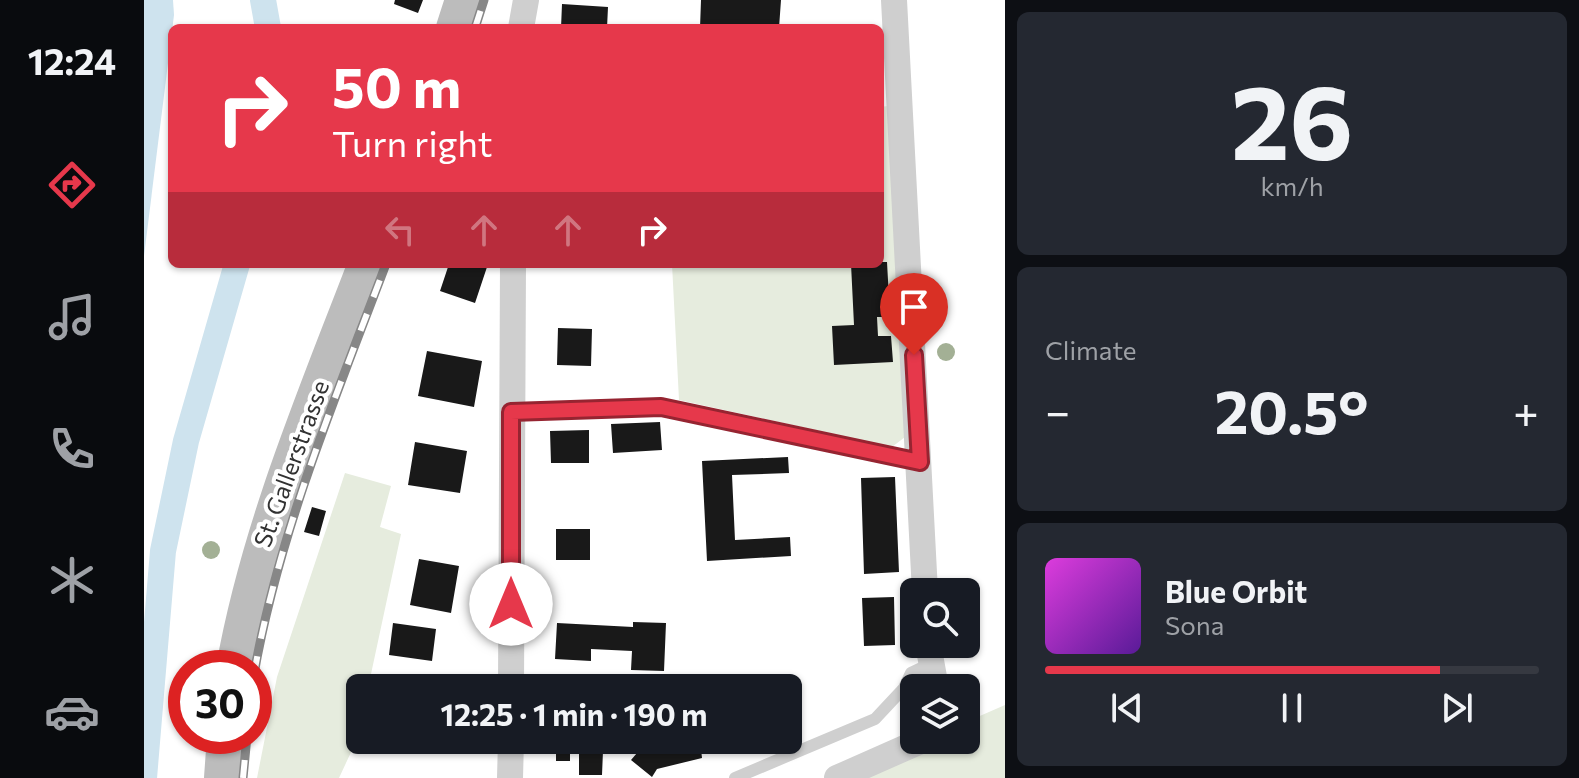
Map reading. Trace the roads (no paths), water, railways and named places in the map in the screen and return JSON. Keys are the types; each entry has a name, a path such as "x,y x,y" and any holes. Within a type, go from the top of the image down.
{"main road":[{"path":"455,24 463,0"},
{"name":"St. Gallerstrasse","path":"238,650 247,604 279,494 364,268"},
{"path":"222,778 224,754"}],"street":[{"path":"522,24 526,0"},
{"path":"894,0 924,578"},
{"path":"511,674 513,268"},
{"path":"837,778 900,750"},
{"path":"510,778 511,754"}],"lane":[{"path":"511,412 661,407 920,462"},
{"path":"735,778 875,719 904,688 911,673 931,665"}],"water":[{"path":"144,0 173,0 174,15 173,24 168,24 168,63 144,256"}],"waterway":[{"path":"263,0 267,24"},
{"path":"144,778 163,551 186,441 236,268"}],"railway":[{"path":"476,24 484,0"},
{"path":"259,650 293,517 384,268"},
{"path":"243,778 245,754"}]}
